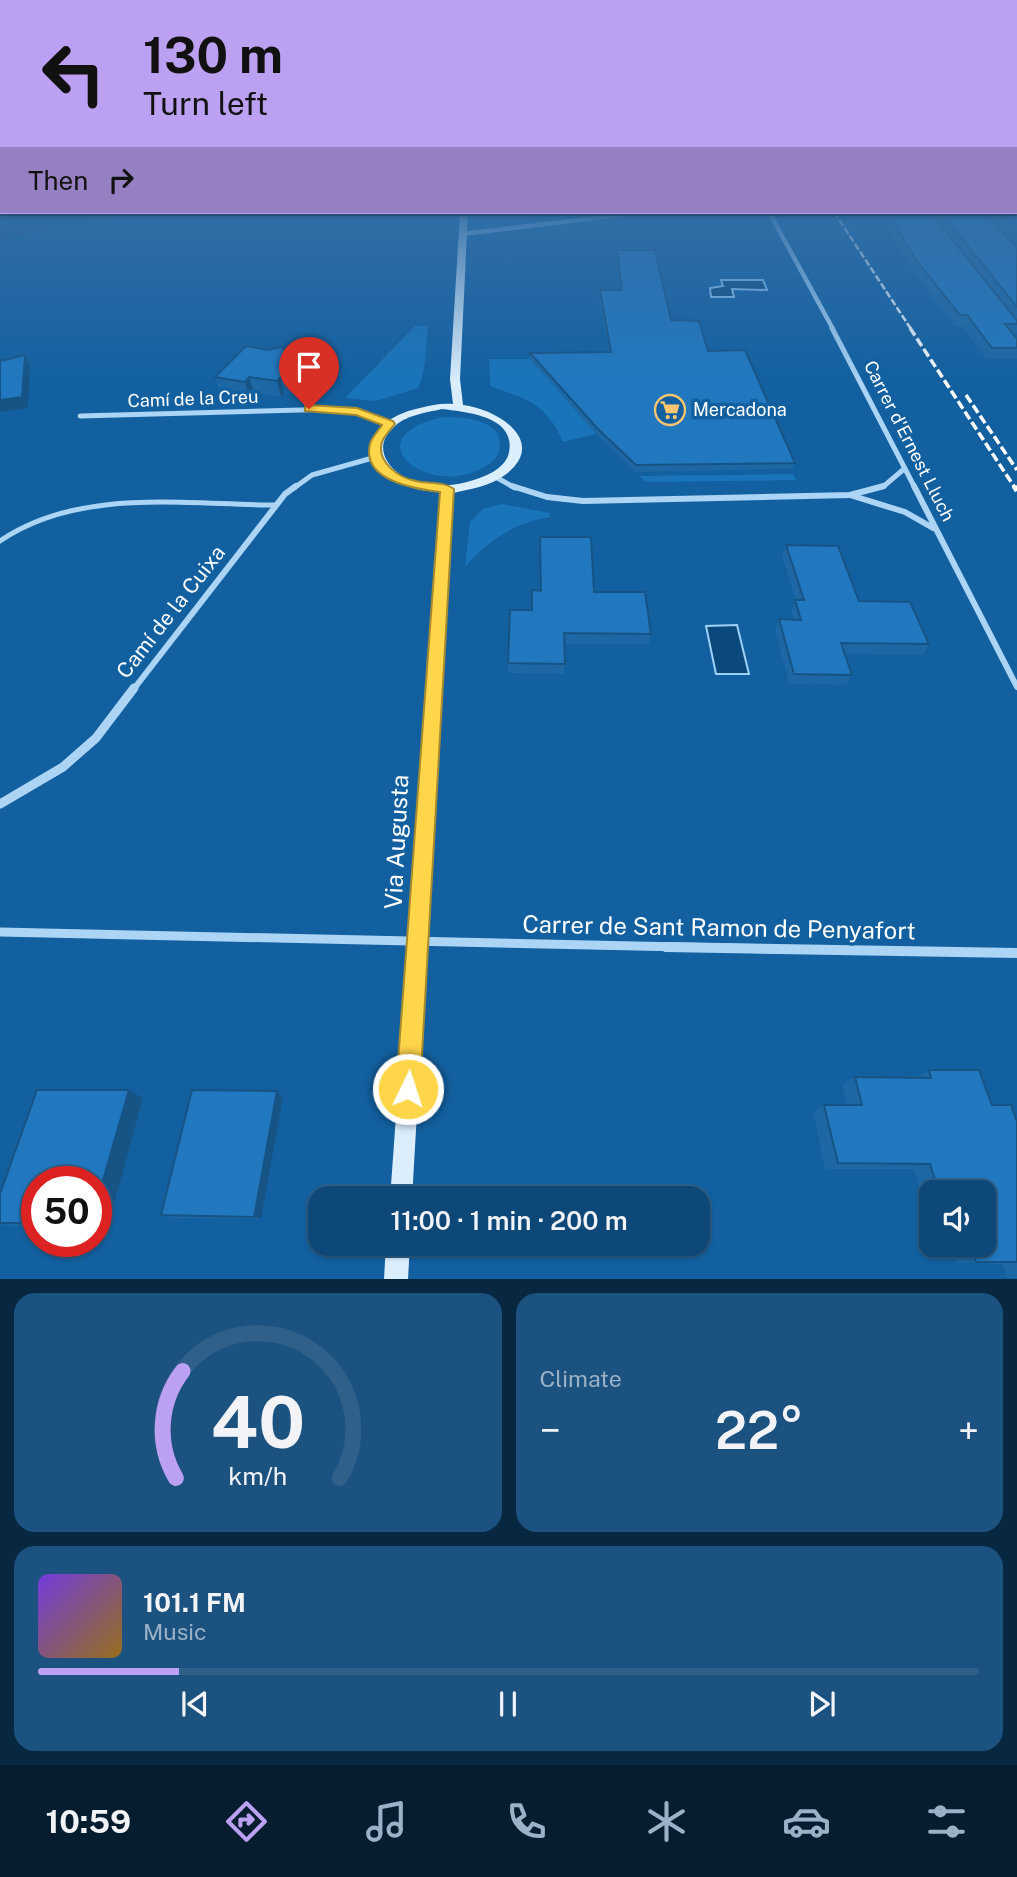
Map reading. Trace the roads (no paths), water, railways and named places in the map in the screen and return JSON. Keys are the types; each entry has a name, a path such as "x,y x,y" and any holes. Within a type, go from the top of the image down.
{"main road":[{"path":"458,405 455,379 461,265"},
{"path":"458,405 495,415 510,427 515,436 515,456 507,467 494,477 481,482 447,489 410,485 386,472 376,457 376,442 389,424 416,410 458,405"},
{"name":"Via Augusta","path":"402,1186 420,943 447,489"},
{"path":"396,1279 397,1256"}],"street":[{"name":"Carrer d'Ernest Lluch","path":"798,265 852,364 1017,687"},
{"name":"Camí de la Creu","path":"80,416 338,409 357,412 389,424"},
{"name":"Camí de la Cuixa","path":"0,804 64,767 96,737 285,494 312,475 376,457"},
{"path":"494,477 520,492 546,498 583,501 850,495 884,486 904,469"},
{"path":"850,495 905,512 936,529"},
{"name":"Carrer de Sant Ramon de Penyafort","path":"0,932 420,943 1017,953"}],"lane":[{"path":"0,541 24,525 53,512 91,504 276,505"}],"railway":[{"path":"869,265 911,329"},
{"path":"910,328 1015,488"},
{"path":"966,395 1017,470"},
{"path":"1014,486 1017,491"}],"place":[{"name":"Mercadona","path":"670,410"}]}
